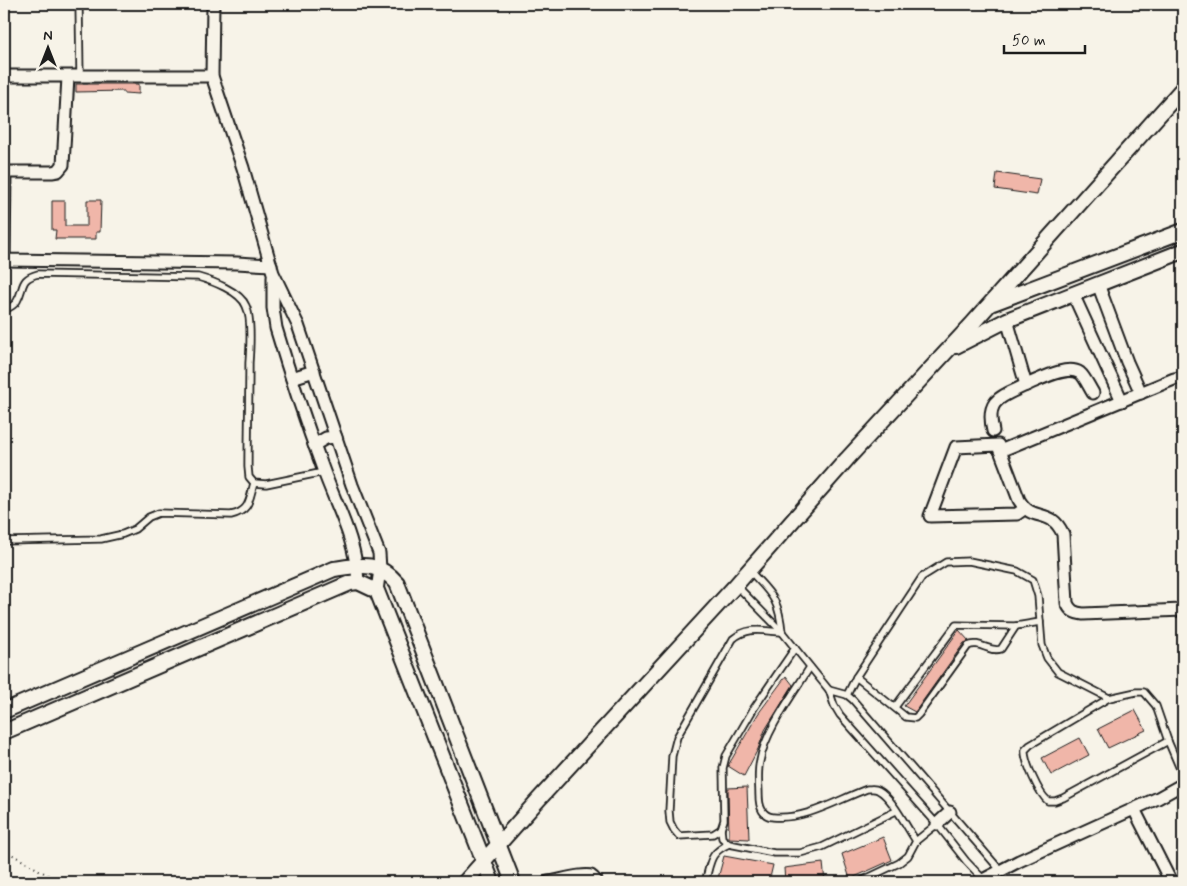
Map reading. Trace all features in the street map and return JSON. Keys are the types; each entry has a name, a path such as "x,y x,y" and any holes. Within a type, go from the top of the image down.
{"street":[{"path":"213,4 212,76 243,168 272,269 298,325 355,492 378,553 380,568 377,591 492,882"},
{"path":"4,76 212,76"},
{"path":"68,76 63,165 58,171 52,172 4,172 4,260 237,263 272,269"},
{"path":"465,882 736,585 847,459 990,304 1183,88"},
{"path":"990,304 1183,231"},
{"path":"947,351 1007,320 1183,251"},
{"path":"272,269 273,308 276,328 314,445 350,537 357,566 358,582"},
{"path":"1098,284 1127,362 1141,393"},
{"path":"1073,294 1122,401"},
{"path":"1007,320 1026,385"},
{"path":"993,431 990,418 991,407 1000,397 1064,370 1074,370 1081,373 1093,393"},
{"path":"292,378 314,371"},
{"path":"1000,451 1174,379 1183,377"},
{"path":"314,445 326,438 336,437"},
{"path":"1024,509 1017,514 930,516 956,447 998,445 1024,509 1053,518 1064,534 1067,602 1069,609 1083,614 1183,610"},
{"path":"334,497 355,492"},
{"path":"4,711 334,569 357,566 380,568 388,573 397,583 513,882"},
{"path":"4,732 350,584 358,582 377,591"},
{"path":"981,881 1019,861 1158,798 1183,784"},
{"path":"1134,809 1171,882"},
{"path":"937,824 950,812"},
{"path":"548,882 565,881 582,875 591,876 597,882"}],"lane":[{"path":"79,4 80,76"},
{"path":"4,310 12,307 17,302 23,283 30,276 38,274 198,277 215,282 240,298 246,305 249,330 249,477 254,483 266,484 324,472"},
{"path":"4,541 101,539 135,529 149,517 159,513 241,513 246,509 254,483"},
{"path":"847,695 856,677 922,577 946,562 969,561 1017,571 1033,580 1038,596 1042,646 1047,658 1058,672 1109,698"},
{"path":"749,570 771,594 777,604 782,632"},
{"path":"736,585 782,632 829,690 834,706 840,715 937,824 981,881"},
{"path":"895,707 956,626 1016,626 1040,622"},
{"path":"856,677 906,717 915,718 920,714 968,646 978,644 996,650 1000,648 1016,626"},
{"path":"721,829 713,834 679,836 670,822 672,756 677,737 733,639 741,633 750,630 782,632"},
{"path":"795,648 754,708 726,756 722,838 729,844 774,853 800,853 822,847 896,811"},
{"path":"810,667 777,721 760,760 759,806 762,812 771,817 790,817 809,813 867,789 876,789 883,793 916,841"},
{"path":"829,690 847,695 1000,871"},
{"path":"1168,741 1055,801 1048,801 1042,797 1024,755 1025,750 1030,745 1109,698 1144,692 1156,706 1183,776"},
{"path":"859,882 899,863 908,856 916,841 937,824"},
{"path":"705,882 712,857 717,850 729,844"}],"path":[{"path":"4,850 60,882"}],"building":[{"path":"76,84 139,84 139,94 124,93 124,91 76,92"},
{"path":"997,173 1040,179 1037,195 995,189"},
{"path":"87,200 101,200 100,232 96,232 96,239 55,239 56,230 52,230 52,201 65,201 65,226 87,226"},
{"path":"959,630 969,641 964,643 915,712 904,706"},
{"path":"786,676 793,685 765,730 758,749 744,776 728,766 758,714"},
{"path":"1135,710 1146,730 1108,748 1098,729"},
{"path":"1080,738 1089,755 1051,775 1042,758"},
{"path":"747,787 749,839 729,838 728,788"},
{"path":"883,837 892,860 850,879 842,854"},
{"path":"724,856 773,865 769,882 717,882"},
{"path":"823,863 825,882 785,882 784,868"}]}
